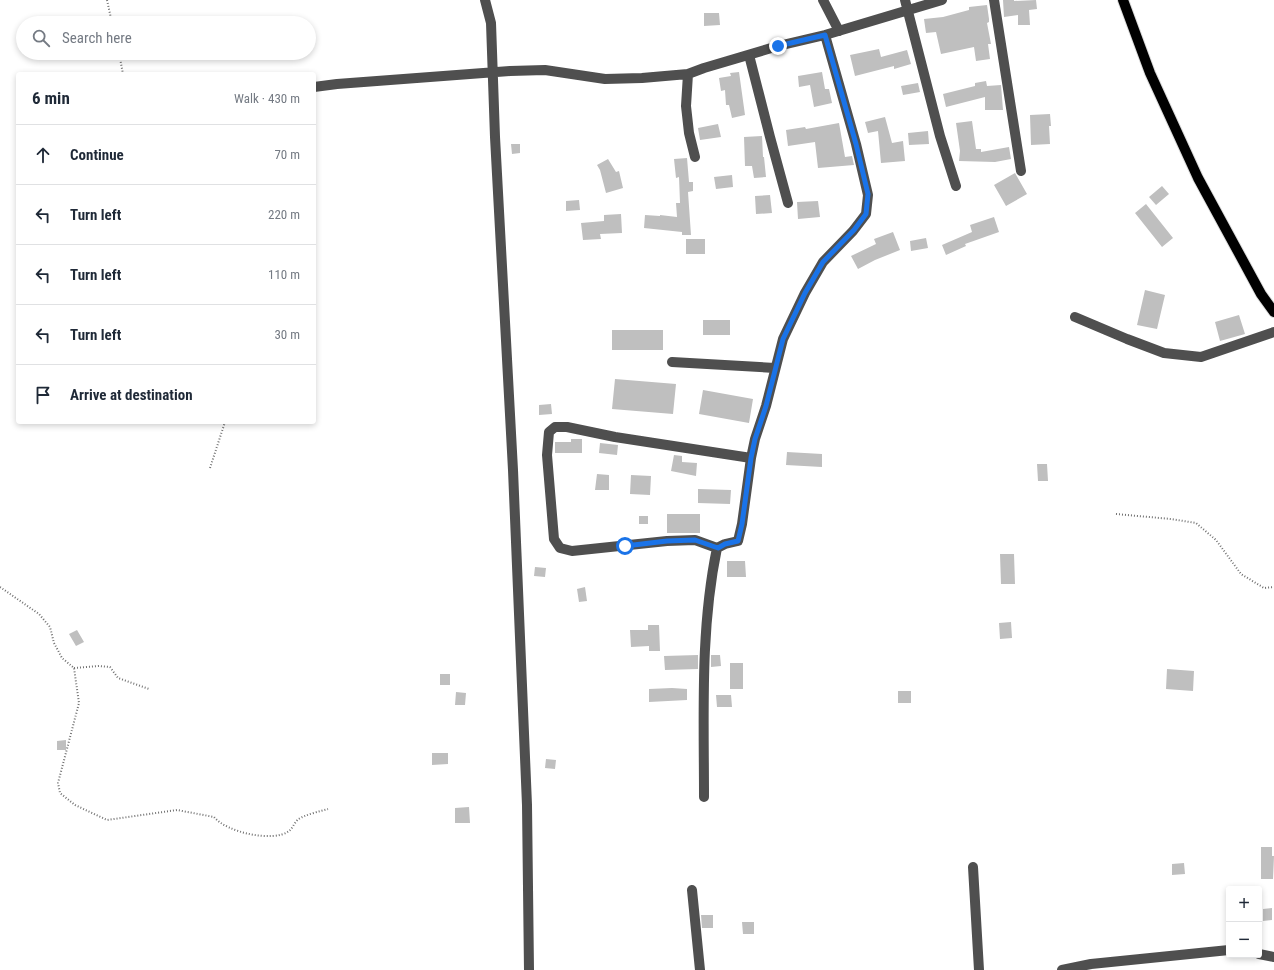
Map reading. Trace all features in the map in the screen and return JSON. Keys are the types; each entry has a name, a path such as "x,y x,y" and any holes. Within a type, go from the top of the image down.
{"main road":[{"path":"1123,0 1150,73 1198,178 1261,294 1274,312"}],"street":[{"path":"485,0 491,23 492,72 514,478 527,797 529,970"},
{"path":"823,0 839,31"},
{"path":"905,0 940,136 956,186"},
{"path":"316,87 492,72 545,70 605,79 642,78 688,74 704,68 825,35 942,0"},
{"path":"994,0 1021,171"},
{"path":"704,796 704,650 713,570 718,548 725,544 738,541 755,439 766,406 783,339 805,293 823,262 854,230 866,214 868,194 856,144 825,35"},
{"path":"749,55 788,203"},
{"path":"688,74 686,106 689,132 695,158"},
{"path":"1075,317 1126,339 1164,353 1201,358 1274,332"},
{"path":"672,362 776,368"},
{"path":"718,548 695,540 667,541 572,551 560,548 554,539 546,455 549,432 555,427 567,427 615,437 751,458"},
{"path":"973,867 979,970"},
{"path":"692,890 700,970"},
{"path":"1062,970 1091,964 1226,950"},
{"path":"1262,955 1274,957"}],"path":[{"path":"107,0 110,16"},
{"path":"120,60 123,72"},
{"path":"210,468 224,424"},
{"path":"1116,514 1196,523 1216,540 1241,574 1264,588 1274,587"},
{"path":"0,587 39,614 50,628 54,643 62,658 74,668 79,703 58,783 60,793 75,805 107,820 177,810 214,817 218,822 246,833 274,836 290,831 298,819 328,809"},
{"path":"74,668 98,666 110,667 118,678 149,689"}],"building":[{"path":"1003,0 1036,0 1037,9 1029,10 1030,25 1018,25 1018,15 1004,17"},
{"path":"987,5 989,22 987,23 991,44 988,44 990,59 976,61 974,47 941,54 936,32 926,33 924,19 943,17 969,10 969,7"},
{"path":"704,13 719,13 720,25 704,26"},
{"path":"879,49 881,57 907,50 911,64 894,69 894,66 855,76 850,55"},
{"path":"739,72 745,115 732,118 729,105 726,105 725,90 721,91 719,78 731,76 730,73"},
{"path":"822,72 825,89 829,89 832,103 814,107 810,85 799,87 798,76"},
{"path":"986,81 987,86 1001,85 1003,110 985,110 985,97 946,107 943,94 975,86 975,83"},
{"path":"918,83 920,92 903,95 901,86"},
{"path":"1050,114 1050,144 1031,145 1030,115"},
{"path":"885,117 892,143 903,141 905,161 881,163 878,131 868,133 865,122"},
{"path":"972,121 976,149 981,149 981,152 1009,147 1011,159 995,162 959,161 960,151 956,123"},
{"path":"839,123 845,157 852,156 854,165 818,168 815,142 788,146 786,130 805,127 806,129"},
{"path":"718,124 721,137 700,140 698,128"},
{"path":"928,131 929,144 909,145 908,133"},
{"path":"762,136 766,177 754,178 752,166 745,166 744,137"},
{"path":"511,144 520,144 520,153 512,154"},
{"path":"687,158 689,182 693,182 693,191 688,192 691,235 682,235 682,232 644,228 645,215 677,217 676,203 680,203 679,177 676,178 674,159"},
{"path":"608,159 616,172 619,171 623,188 606,193 600,170 597,165"},
{"path":"1015,173 1027,194 1006,206 994,185"},
{"path":"732,175 733,187 716,189 714,177"},
{"path":"1162,186 1169,194 1156,205 1149,197"},
{"path":"770,195 772,213 756,214 755,196"},
{"path":"579,200 580,210 566,211 566,201"},
{"path":"818,201 820,217 798,219 797,202"},
{"path":"1146,204 1173,238 1162,247 1135,213"},
{"path":"621,214 622,233 600,234 601,239 583,240 581,223 604,221 604,215"},
{"path":"994,217 999,232 965,244 966,246 946,255 942,245 972,232 970,225"},
{"path":"893,232 900,250 858,269 851,256 876,244 874,239"},
{"path":"926,238 928,248 911,251 910,241"},
{"path":"686,239 705,239 705,254 686,254"},
{"path":"1145,290 1165,295 1157,329 1137,325"},
{"path":"1239,315 1245,334 1220,341 1215,322"},
{"path":"703,320 730,320 730,335 703,335"},
{"path":"612,330 663,330 663,350 612,350"},
{"path":"615,379 676,384 673,414 612,409"},
{"path":"703,390 753,399 749,423 699,414"},
{"path":"551,404 552,414 539,415 539,405"},
{"path":"571,439 582,439 582,453 555,453 555,442 571,442"},
{"path":"600,443 618,445 617,455 599,453"},
{"path":"787,452 822,454 822,467 786,465"},
{"path":"674,455 682,456 682,462 697,463 696,476 671,471"},
{"path":"1037,464 1047,464 1048,481 1038,481"},
{"path":"597,474 609,475 609,490 595,490"},
{"path":"631,475 651,476 650,495 630,494"},
{"path":"698,489 731,490 730,504 698,503"},
{"path":"667,514 700,514 700,533 667,533"},
{"path":"639,516 648,516 648,524 639,524"},
{"path":"1000,554 1014,554 1015,584 1001,584"},
{"path":"727,561 745,561 746,577 727,577"},
{"path":"535,567 546,568 545,577 534,576"},
{"path":"585,587 587,601 579,602 577,589"},
{"path":"1011,622 1012,638 1000,639 999,623"},
{"path":"648,625 659,625 660,651 649,651 649,646 631,647 630,630 648,630"},
{"path":"77,630 84,642 76,646 69,634"},
{"path":"698,655 698,669 665,670 664,656"},
{"path":"711,655 720,655 721,666 711,667"},
{"path":"730,663 743,663 743,689 730,689"},
{"path":"1167,669 1194,671 1193,691 1166,689"},
{"path":"440,674 450,674 450,685 440,685"},
{"path":"649,689 687,689 687,700 649,702"},
{"path":"898,691 911,691 911,703 898,703"},
{"path":"456,692 466,693 465,705 455,705"},
{"path":"716,695 731,695 732,707 717,707"},
{"path":"66,740 66,750 57,750 57,741"},
{"path":"432,753 448,753 448,764 432,765"},
{"path":"546,759 556,760 555,769 545,768"},
{"path":"469,807 470,823 455,823 455,808"},
{"path":"1261,847 1272,847 1272,856 1274,856 1273,879 1261,879"},
{"path":"1184,863 1185,874 1172,875 1172,864"},
{"path":"1272,908 1272,920 1263,921 1263,909"},
{"path":"701,915 713,915 713,928 702,928"},
{"path":"742,922 754,922 754,934 743,934"}],"route":[{"path":"625,546 667,541 695,540 718,548 725,544 738,541 755,439 766,406 783,339 805,293 823,262 854,230 866,214 868,194 856,144 825,35 778,46"}]}
